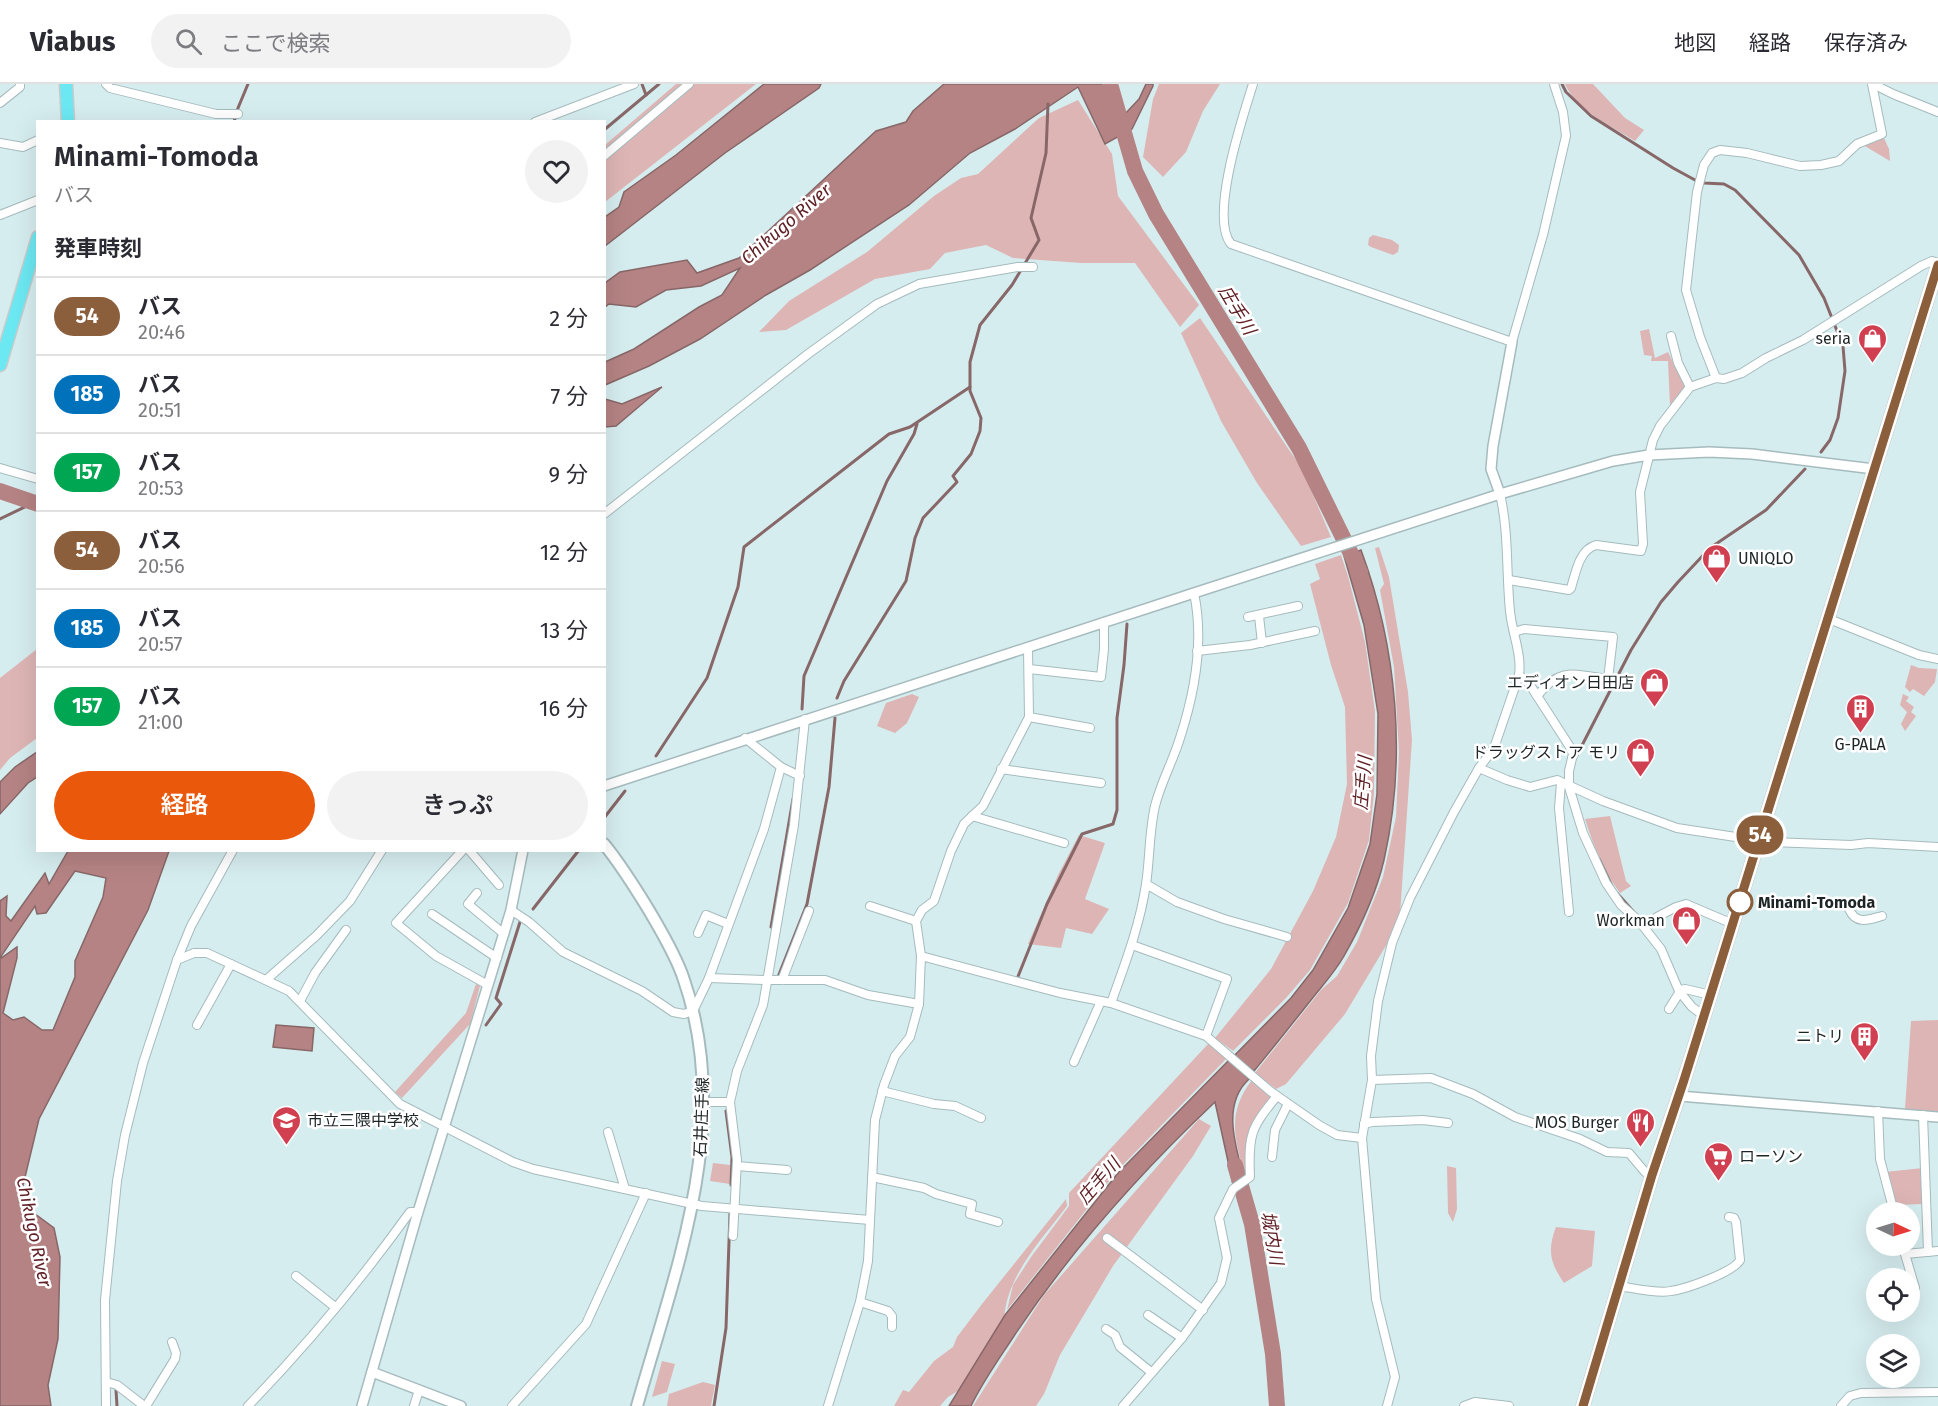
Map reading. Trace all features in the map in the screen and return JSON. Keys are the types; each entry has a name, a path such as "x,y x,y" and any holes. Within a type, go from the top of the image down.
{"highway":[{"path":"66,84 68,120"},
{"path":"0,365 36,244"},
{"path":"1583,1406 1652,1175 1711,995 1938,264"}],"main road":[{"name":"石井庄手線","path":"606,847 636,889 668,944 682,975 693,1011 702,1059 704,1102 701,1156 693,1204 637,1406"}],"street":[{"path":"0,103 20,87 20,84"},
{"path":"106,84 110,88 233,117"},
{"path":"540,120 634,84"},
{"path":"606,154 688,84"},
{"path":"1253,84 1233,150 1227,183 1224,222 1226,238 1231,244 1512,342"},
{"path":"1387,1406 1395,1377 1376,1299 1362,1138 1372,1080 1371,1056 1378,1001 1392,943 1410,898 1454,812 1479,768 1494,748 1521,665 1510,612 1506,525 1500,494 1491,469 1512,342 1543,235 1566,136 1563,112 1554,84"},
{"path":"1872,84 1938,112"},
{"path":"1716,378 1700,337 1686,290 1699,181 1704,165 1712,153 1720,150 1747,153 1800,166 1839,161 1857,144 1882,134 1872,84"},
{"path":"0,143 23,147 36,141"},
{"path":"0,215 36,201"},
{"path":"1509,580 1569,590 1584,552 1590,547 1596,545 1641,551 1643,544 1640,492 1653,440 1660,426 1690,387 1716,378 1724,379 1742,374 1766,358 1803,340 1921,266 1932,261 1938,264"},
{"path":"606,512 799,361 877,304 919,284 1018,267 1033,267"},
{"path":"1671,336 1678,363 1690,387"},
{"path":"606,785 745,738 1436,517 1500,494 1613,461 1649,455 1709,452 1752,454 1874,469"},
{"path":"0,468 36,478"},
{"path":"1111,1003 1131,945 1146,884 1151,825 1157,798 1180,739 1188,710 1199,636 1194,593"},
{"path":"1248,617 1298,606"},
{"path":"1259,616 1262,643"},
{"path":"1829,619 1919,655 1938,658"},
{"path":"1029,669 1101,677 1104,622"},
{"path":"1514,632 1524,629 1613,637 1608,679 1566,674 1548,682 1537,696"},
{"path":"1197,651 1262,643 1315,631"},
{"path":"828,1406 860,1302 868,1261 875,1120 882,1091 895,1056 910,1037 919,1004 921,957 916,921 922,910 934,901 951,851 964,824 983,806 1029,717 1028,648"},
{"path":"1519,675 1530,685 1573,754 1568,786 1559,808 1569,912"},
{"path":"1029,717 1090,728"},
{"path":"734,1236 737,1166 730,1102 737,1071 763,1005 794,825 797,774 805,719"},
{"path":"745,738 781,767 797,774"},
{"path":"511,910 529,922 563,952 642,991 674,1012 684,1014 693,1011 709,978 764,829 781,767"},
{"path":"1479,768 1530,787 1557,780 1603,801 1677,828 1758,841 1938,847"},
{"path":"1001,769 1101,783"},
{"path":"1568,786 1583,833 1606,883 1621,905 1639,921 1661,949 1681,990 1692,1007 1704,1016"},
{"path":"972,816 1064,843"},
{"path":"106,1406 105,1300 117,1181 123,1147 143,1063 177,960 191,926 231,852"},
{"path":"266,980 316,936 350,901 381,852"},
{"path":"461,852 396,923 436,956 488,985"},
{"path":"471,852 499,885"},
{"path":"362,1406 418,1212 511,910 524,852"},
{"path":"1146,884 1177,902 1224,919 1287,937"},
{"path":"477,893 468,904 504,934"},
{"path":"1657,917 1686,904 1733,924"},
{"path":"870,906 916,921"},
{"path":"1849,909 1852,916 1858,920 1866,921 1882,916"},
{"path":"782,980 809,911"},
{"path":"432,914 496,958"},
{"path":"698,933 706,915 728,924"},
{"path":"300,1001 315,974 346,930"},
{"path":"1131,945 1227,979 1206,1036"},
{"path":"177,960 194,953 207,953 290,990 400,1104 513,1162 533,1169 693,1204 870,1220"},
{"path":"921,957 1052,991 1101,1000 1206,1036 1273,1094 1288,1104 1337,1135 1362,1138"},
{"path":"197,1025 231,964"},
{"path":"709,978 825,980 868,995 919,1004"},
{"path":"1681,990 1711,995"},
{"path":"1669,1009 1681,990"},
{"path":"1074,1062 1101,1000"},
{"path":"1372,1080 1431,1078 1473,1094 1515,1117 1580,1139 1606,1152 1629,1153 1646,1172 1652,1175"},
{"path":"882,1091 934,1104 955,1106 981,1118"},
{"path":"1123,1406 1182,1338 1221,1283 1226,1268 1226,1244 1219,1218 1233,1189 1250,1177 1251,1135 1273,1094"},
{"path":"1679,1096 1938,1117"},
{"path":"704,1102 730,1102"},
{"path":"1272,1157 1275,1130 1288,1104"},
{"path":"1878,1111 1880,1159 1891,1202"},
{"path":"1923,1115 1928,1252"},
{"path":"1364,1124 1423,1120 1448,1123"},
{"path":"608,1132 625,1188"},
{"path":"737,1166 788,1170"},
{"path":"872,1177 924,1188 936,1194 972,1204 970,1214 998,1222"},
{"path":"512,1406 586,1324 646,1193"},
{"path":"248,1406 298,1352 392,1238 410,1212 418,1212"},
{"path":"1619,1286 1670,1292 1707,1280 1737,1265 1740,1260 1736,1222 1734,1218 1729,1217"},
{"path":"1107,1238 1203,1310"},
{"path":"1920,1253 1938,1251"},
{"path":"296,1276 334,1307"},
{"path":"860,1302 888,1311 892,1316 892,1327"},
{"path":"1148,1315 1182,1338"},
{"path":"1106,1329 1115,1335 1120,1347 1151,1372"},
{"path":"106,1382 117,1385 145,1406 175,1359 176,1353 172,1342"},
{"path":"372,1372 461,1406"},
{"path":"414,1406 419,1390"},
{"path":"1841,1406 1850,1396 1861,1393 1938,1392"},
{"path":"1469,1404 1509,1406"}],"shaded area":[{"path":"676,84 756,84 606,201 606,144"},
{"path":"1159,84 1220,84 1203,111 1186,152 1163,177 1143,157 1153,99"},
{"path":"1565,84 1593,84 1625,118 1644,130 1635,141 1586,110 1570,94"},
{"path":"1078,100 1112,154 1118,196 1199,305 1180,327 1135,263 1081,263 1013,258 986,245 945,253 930,269 875,279 786,330 759,332 789,301 867,252 934,196 961,178 978,174 1039,118"},
{"path":"1883,136 1889,149 1890,161 1863,145"},
{"path":"1373,235 1392,240 1399,245 1398,252 1393,255 1368,245 1369,238"},
{"path":"1200,318 1302,469 1331,537 1301,546 1257,483 1221,421 1181,333"},
{"path":"1649,329 1655,358 1668,352 1686,389 1670,406 1668,361 1651,361 1652,356 1644,355 1640,331"},
{"path":"1379,547 1389,577 1408,692 1412,740 1400,915 1387,944 1345,1014 1286,1084 1276,1089 1255,1073 1321,990 1337,976 1357,942 1383,877 1396,817 1399,752 1394,667 1380,590 1384,584 1375,548"},
{"path":"1341,555 1365,642 1375,711 1374,793 1369,840 1348,903 1310,970 1286,998 1233,1051 1215,1038 1271,969 1313,891 1336,837 1347,784 1345,707 1331,665 1310,584 1320,579 1315,564"},
{"path":"36,650 36,739 10,758 0,770 0,678"},
{"path":"1911,665 1937,669 1935,682 1924,696 1913,689 1910,692 1905,687"},
{"path":"912,694 919,697 907,723 895,733 877,726 886,703"},
{"path":"1903,694 1909,697 1906,701 1914,707 1911,712 1916,716 1905,731 1901,724 1907,712 1900,705"},
{"path":"1610,816 1626,881 1631,886 1620,893 1600,858 1585,819"},
{"path":"1079,835 1105,843 1085,899 1109,909 1092,934 1066,928 1061,948 1028,944 1058,875"},
{"path":"476,984 480,986 470,1024 402,1098 395,1092 466,1013"},
{"path":"1938,1020 1938,1112 1905,1109 1911,1021"},
{"path":"1209,1043 1227,1058 1117,1171 1007,1310 1013,1285 1069,1206 1069,1193"},
{"path":"1252,1080 1271,1097 1258,1116 1251,1132 1245,1176 1235,1126 1239,1104"},
{"path":"1199,1119 1211,1126 1193,1156 1113,1266 1060,1355 1044,1394 1036,1406 973,1406 1044,1295"},
{"path":"713,1163 730,1165 730,1184 710,1181"},
{"path":"1447,1166 1456,1168 1457,1209 1453,1222 1448,1213"},
{"path":"1923,1168 1924,1204 1893,1202 1885,1172"},
{"path":"1066,1199 1067,1206 1035,1247 1016,1277 1005,1309 1004,1326 963,1388 948,1397 940,1406 894,1406 903,1390 909,1392 934,1361 953,1347 957,1337 982,1304"},
{"path":"1556,1227 1595,1231 1592,1266 1564,1283 1551,1256 1551,1243"},
{"path":"662,1361 675,1364 667,1392 652,1397"},
{"path":"703,1382 715,1385 711,1406 667,1406 669,1394"}],"water":[{"path":"764,84 821,84 819,88 725,153 606,245 606,216 619,207 624,192 676,155"},
{"name":"Chikugo River","path":"944,84 1114,84 1124,115 1139,99 1146,84 1153,84 1132,129 1105,144 1078,87 1015,129 970,153 909,205 810,270 766,295 700,339 649,366 606,385 606,362 634,349 699,307 722,295 740,268 701,286 666,290 636,307 609,304 606,306 606,282 620,272 687,260 697,273 739,258 876,131 906,122 913,111"},
{"path":"662,387 616,426 606,427 606,399 622,404"},
{"path":"1361,550 1383,625 1395,703 1395,782 1384,860 1367,910 1340,962 1254,1071 1234,1056 1291,998 1313,970 1348,908 1370,844 1377,794 1378,714 1364,625 1344,556"},
{"path":"36,753 36,778 28,783 0,814 0,782 15,767"},
{"name":"Chikugo River","path":"67,852 169,852 148,910 39,1119 19,1202 54,1228 60,1257 58,1339 48,1385 51,1406 0,1406 0,959 17,947 17,958 3,1013 13,1020 24,1017 42,1030 53,1030 75,977 75,961 103,897 106,878 75,871 46,913 37,914 35,906 0,958 0,901 7,896 6,916 11,921 45,873 49,884"},
{"path":"276,1025 314,1028 312,1051 273,1047"},
{"path":"1229,1060 1249,1079 1240,1089 1233,1114 1235,1140 1244,1178 1233,1184 1215,1102 1160,1156 1083,1243 1014,1336 971,1406 949,1406 1005,1315 1118,1173"}],"waterway":[{"path":"235,120 248,84"},
{"path":"642,84 646,95"},
{"path":"606,128 659,84"},
{"name":"庄手川","path":"1110,84 1135,171 1156,214 1299,448 1360,572"},
{"path":"1562,84 1566,92 1591,116 1673,168 1695,180 1724,184 1735,190 1799,255 1824,298 1843,346 1845,371 1838,418 1830,440 1821,452"},
{"path":"837,698 844,681 906,581 915,538 923,518 957,482 953,476 971,454 980,431 981,418 970,391 970,362 980,325 1012,285 1039,240 1031,218 1046,153 1048,104"},
{"path":"656,756 707,678 738,587 744,547 889,434 910,427 970,387"},
{"path":"802,709 804,676 887,481 914,434 917,424"},
{"path":"1575,759 1631,650 1661,602 1710,548 1766,510 1805,469"},
{"path":"0,491 36,503"},
{"path":"0,519 36,500"},
{"path":"1017,979 1047,904 1082,834 1113,824 1117,810 1117,718 1127,624"},
{"path":"778,977 807,904 829,787 835,718"},
{"path":"606,815 625,791"},
{"path":"771,927 793,799"},
{"path":"533,909 577,852"},
{"path":"1599,859 1613,888"},
{"path":"1617,893 1633,911"},
{"path":"486,1025 501,1004 496,998 520,922"},
{"path":"726,1111 732,1157 731,1185"},
{"name":"城内川","path":"1235,1165 1252,1224 1273,1354 1277,1406"},
{"path":"714,1406 726,1328 730,1213"},
{"path":"116,1390 117,1406"}],"bus line":[{"name":"54","path":"1583,1406 1652,1175 1676,1107 1938,265"}],"place":[{"name":"seria","path":"1872,364"},
{"name":"UNIQLO","path":"1717,584"},
{"name":"エディオン日田店","path":"1655,708"},
{"name":"G-PALA","path":"1860,734"},
{"name":"ドラッグストア モリ","path":"1641,778"},
{"name":"Minami-Tomoda","path":"1740,902"},
{"name":"Workman","path":"1686,946"},
{"name":"ニトリ","path":"1865,1062"},
{"name":"市立三隈中学校","path":"286,1146"},
{"name":"MOS Burger","path":"1640,1148"},
{"name":"ローソン","path":"1718,1182"}]}
